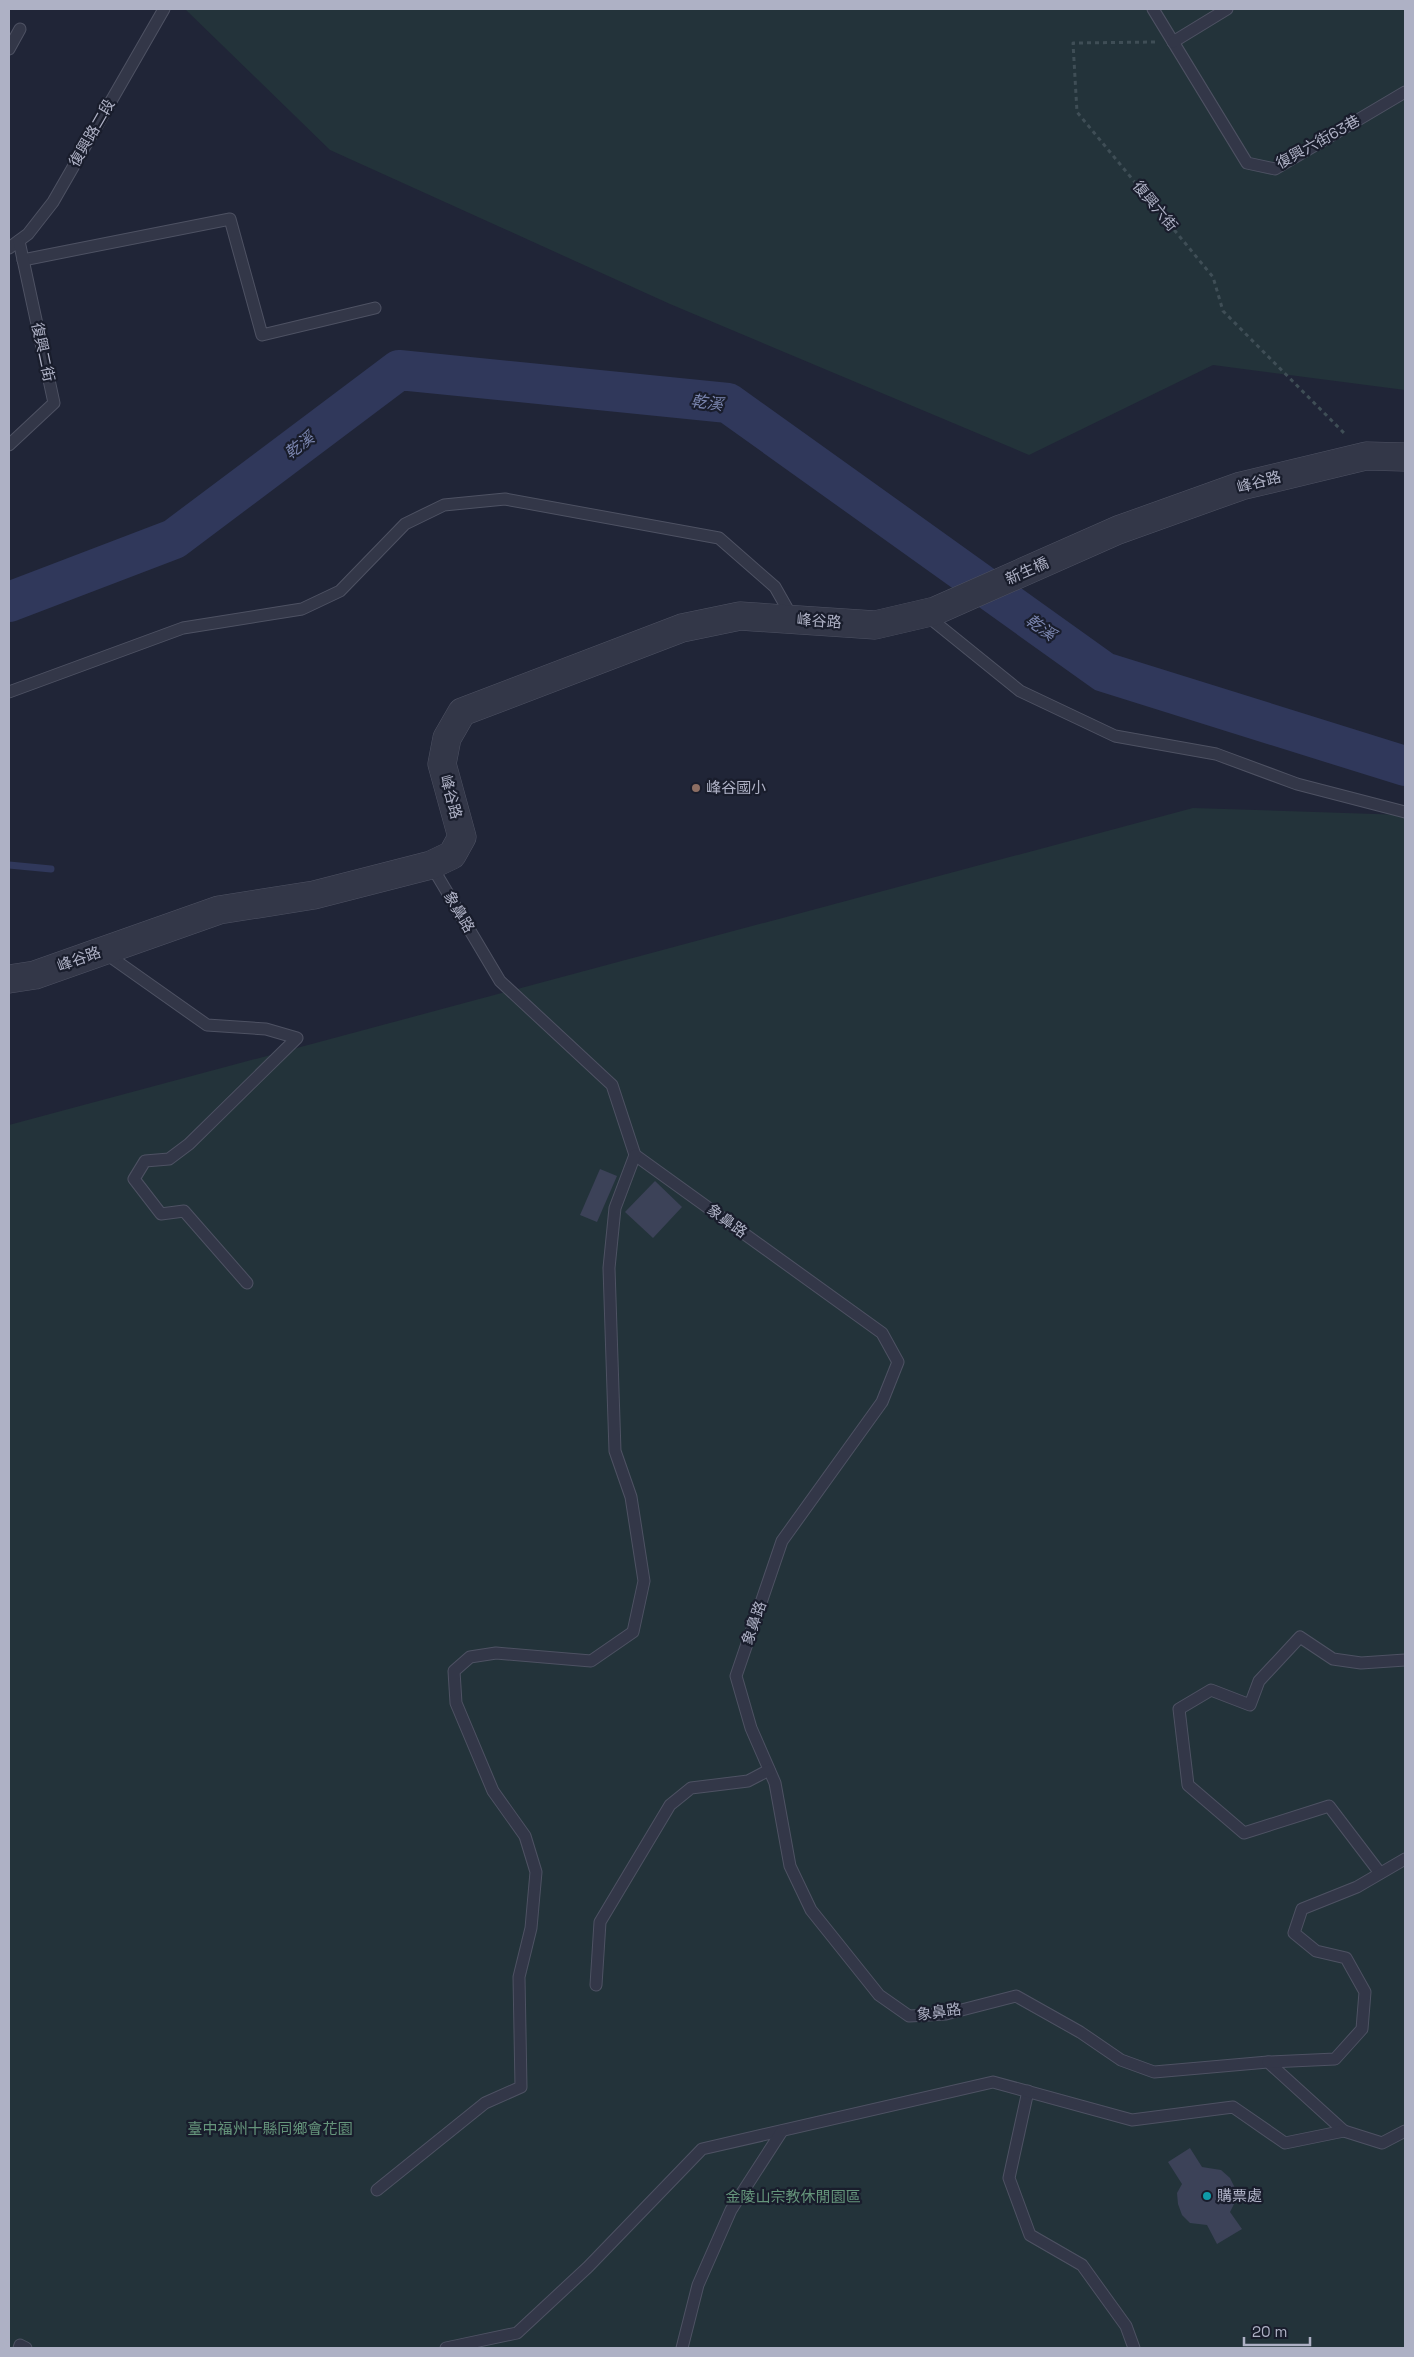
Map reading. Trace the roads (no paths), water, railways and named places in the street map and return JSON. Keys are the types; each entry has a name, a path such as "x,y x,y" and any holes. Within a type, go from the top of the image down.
{"street":[{"name":"峰谷路","path":"1118,530 1241,486 1366,456 1405,457"},
{"name":"新生橋","path":"930,613 1118,530"},
{"name":"峰谷路","path":"9,979 35,976 219,910 314,894 431,865 452,855 462,837 442,764 447,738 462,712 682,628 740,616 876,625 930,613"}],"lane":[{"name":"復興路二段","path":"9,248 28,234 53,202 164,9"},
{"path":"1153,9 1173,42 1227,9"},
{"path":"9,49 20,30"},
{"name":"復興六街63巷","path":"1173,42 1247,163 1275,169 1405,92"},
{"path":"23,260 230,219 262,335 375,308"},
{"name":"復興二街","path":"9,444 54,403 19,241"},
{"path":"9,692 182,628 302,609 340,591 405,524 444,505 505,499 719,538 775,586 793,619"},
{"path":"930,613 1020,691 1115,736 1216,754 1297,784 1405,812"},
{"name":"象鼻路","path":"431,865 500,981 612,1085 635,1155 882,1333 898,1362 882,1402 782,1541 736,1676 751,1728 775,1783 790,1866 811,1910 879,1995 908,2016 946,2014 1016,1996 1080,2032 1121,2060 1154,2072 1268,2062 1335,2059 1362,2029 1365,1992 1346,1958 1316,1951 1294,1933 1302,1909 1357,1888 1380,1873"},
{"path":"102,951 207,1025 266,1029 298,1038 188,1144 169,1159 145,1161 134,1179 162,1214 184,1211 247,1284"},
{"path":"377,2190 485,2103 521,2087 520,1977 530,1928 536,1872 525,1836 493,1792 456,1703 454,1671 470,1657 496,1653 591,1662 633,1632 644,1581 631,1497 615,1450 609,1268 615,1208 635,1155"},
{"path":"1405,1660 1361,1663 1332,1659 1300,1637 1260,1681 1250,1705 1211,1690 1179,1709 1188,1785 1244,1833 1329,1806 1380,1873 1405,1859"},
{"path":"596,1985 600,1922 670,1805 690,1788 748,1781 769,1770"},
{"path":"1268,2062 1344,2131 1382,2143 1405,2131"},
{"path":"446,2348 517,2333 588,2267 702,2149 993,2082 1132,2120 1233,2108 1285,2143 1344,2131"},
{"path":"1028,2091 1009,2178 1030,2235 1082,2265 1126,2326 1134,2348"},
{"path":"682,2348 698,2286 731,2210 782,2131"},
{"path":"18,2348 20,2345 26,2348"}],"waterway":[{"name":"乾溪","path":"9,602 174,539 399,370 728,403 1104,672 1405,766"},
{"path":"9,865 51,869"}],"place":[{"name":"峰谷國小","path":"696,788"},
{"name":"購票處","path":"1207,2196"}],"park label":[{"name":"臺中福州十縣同鄉會花園","path":"270,2129"},
{"name":"金陵山宗教休閒園區","path":"793,2197"}]}
